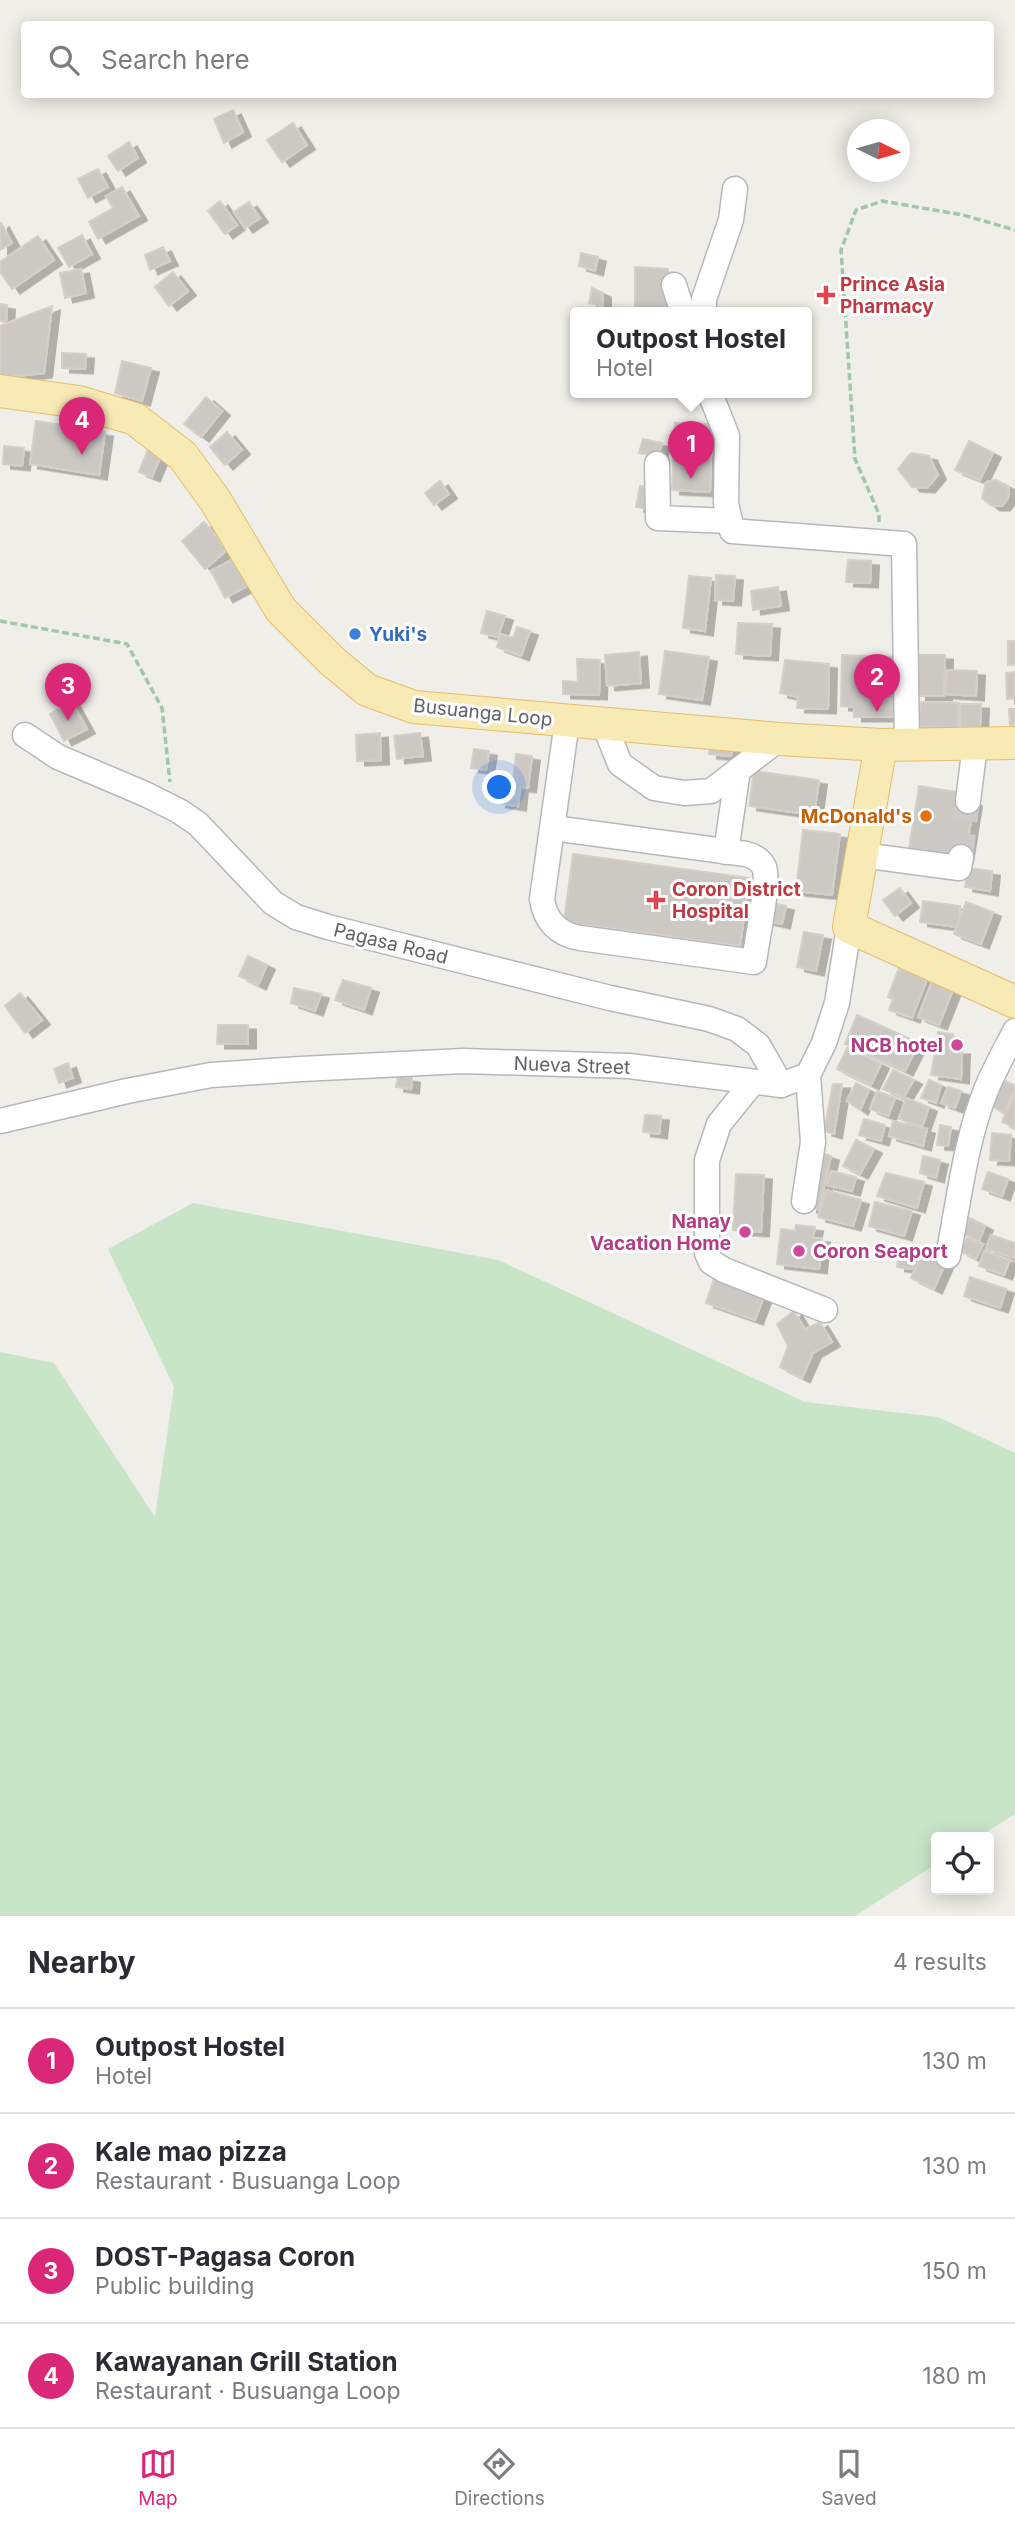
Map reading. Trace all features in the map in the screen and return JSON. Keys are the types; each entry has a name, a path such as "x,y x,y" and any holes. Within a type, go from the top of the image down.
{"main road":[{"name":"Busuanga Loop","path":"0,391 79,402 135,419 183,456 215,500 281,610 332,661 366,690 414,706 567,722 894,745 1015,743"},
{"path":"894,745 862,855 849,927 1015,1002"}],"street":[{"path":"704,307 704,299 731,220 735,189"},
{"path":"674,285 681,307"},
{"path":"712,398 727,436 726,503 732,531 904,544 894,745"},
{"path":"657,464 658,518 730,521"},
{"path":"553,828 753,856 764,866 766,873 754,962 580,938 562,932 548,918 542,899 567,722"},
{"path":"604,723 620,764 654,788 684,793 711,791 779,739"},
{"name":"Pagasa Road","path":"25,735 58,757 145,794 198,824 273,903 296,917 328,928 610,998 709,1019 737,1029 758,1045 781,1085"},
{"path":"968,802 975,745"},
{"path":"726,852 738,770"},
{"path":"862,855 959,868 961,857"},
{"path":"804,1201 813,1142 808,1076 824,1043 837,1003 849,927"},
{"path":"948,1256 976,1120 986,1090 1015,1031"},
{"name":"Nueva Street","path":"0,1121 127,1091 211,1075 301,1069 463,1061 629,1066 781,1085 808,1076"},
{"path":"754,1082 719,1124 707,1160 707,1253 710,1262 724,1270 825,1310"}],"path":[{"path":"878,542 879,514 856,459 841,250 856,210 882,201 963,215 1015,230"},
{"path":"0,621 127,645 162,708 173,808"}],"green space":[{"path":"193,1203 498,1260 805,1402 938,1417 1015,1453 1015,1814 987,1832 931,1832 931,1867 855,1916 0,1916 0,1352 54,1363 155,1517 174,1387 108,1249"}],"building":[{"path":"233,110 243,132 224,143 214,119"},
{"path":"293,123 307,145 282,162 267,140"},
{"path":"129,142 138,158 118,171 108,156"},
{"path":"98,169 108,187 88,198 78,179"},
{"path":"122,187 139,216 98,239 89,222 113,208 106,196"},
{"path":"220,201 237,225 225,234 208,211"},
{"path":"249,202 260,218 245,228 234,212"},
{"path":"0,224 12,243 0,250"},
{"path":"82,235 92,254 69,267 58,248"},
{"path":"38,236 54,260 12,289 0,272 0,262"},
{"path":"163,247 170,261 150,270 145,255"},
{"path":"581,253 598,257 595,271 579,266"},
{"path":"635,267 668,269 669,307 635,307"},
{"path":"81,269 86,293 65,298 60,273"},
{"path":"173,272 188,291 169,306 155,287"},
{"path":"592,288 603,293 603,306 589,303"},
{"path":"0,304 7,305 6,322 0,321"},
{"path":"52,306 44,373 0,378 0,326"},
{"path":"62,353 86,354 85,369 62,368"},
{"path":"122,361 151,368 142,401 115,393"},
{"path":"206,397 222,411 201,437 184,424"},
{"path":"36,421 105,432 99,475 30,464"},
{"path":"675,423 712,424 710,492 672,490"},
{"path":"227,432 242,450 225,465 210,447"},
{"path":"643,439 662,443 658,457 639,453"},
{"path":"969,441 993,453 980,480 955,470"},
{"path":"4,446 24,448 22,466 3,464"},
{"path":"149,447 162,453 152,477 139,472"},
{"path":"911,453 929,456 938,475 927,488 912,487 898,469"},
{"path":"996,480 1009,487 1008,498 1002,506 992,506 982,498 986,482"},
{"path":"440,481 449,494 434,505 425,493"},
{"path":"640,486 653,489 649,509 636,507"},
{"path":"204,522 227,550 205,569 182,541"},
{"path":"241,555 255,582 225,598 211,571"},
{"path":"848,560 871,561 870,583 846,582"},
{"path":"716,575 735,576 733,601 715,600"},
{"path":"689,576 711,578 705,631 683,628"},
{"path":"778,587 781,606 753,610 751,591"},
{"path":"487,611 505,616 498,637 481,633"},
{"path":"738,623 772,624 770,656 736,654"},
{"path":"517,627 530,631 521,656 497,647 500,634 513,638"},
{"path":"1008,641 1015,641 1015,665 1008,665"},
{"path":"665,651 709,657 702,700 659,694"},
{"path":"639,652 641,683 607,686 605,655"},
{"path":"842,655 896,657 893,717 854,717 854,707 841,706"},
{"path":"919,655 945,655 944,696 918,696"},
{"path":"577,659 600,660 599,695 563,694 563,681 578,682"},
{"path":"785,660 829,664 828,709 797,708 798,697 780,693"},
{"path":"947,670 977,671 976,696 946,694"},
{"path":"1015,672 1015,698 1007,699 1006,673"},
{"path":"72,702 87,729 64,741 50,714"},
{"path":"920,702 959,703 958,728 919,727"},
{"path":"960,704 981,704 980,728 960,727"},
{"path":"1009,709 1015,709 1015,725 1010,725"},
{"path":"380,733 381,760 357,761 356,735"},
{"path":"420,733 423,756 397,759 394,736"},
{"path":"710,742 732,744 731,756 709,754"},
{"path":"474,749 489,751 486,770 471,768"},
{"path":"516,754 532,756 528,788 520,787 518,806 498,803 501,780 513,782"},
{"path":"754,771 819,780 814,815 749,806"},
{"path":"919,786 963,793 974,802 965,858 909,849"},
{"path":"803,830 840,834 832,895 796,891"},
{"name":"Coron District Hospital","path":"573,854 749,878 740,946 564,922"},
{"path":"968,868 992,871 990,891 965,887"},
{"path":"900,888 911,903 895,916 883,900"},
{"path":"764,901 786,906 782,924 760,919"},
{"path":"923,901 960,906 958,927 920,922"},
{"path":"966,902 993,912 981,944 954,934"},
{"path":"804,932 823,935 816,971 797,967"},
{"path":"248,956 267,965 258,985 239,976"},
{"path":"899,968 927,979 912,1018 889,1010 893,999 888,997"},
{"path":"933,979 954,987 939,1025 918,1017"},
{"path":"343,980 371,988 364,1010 335,1000"},
{"path":"294,988 321,994 315,1011 291,1003"},
{"path":"20,993 42,1020 25,1033 5,1006"},
{"path":"857,1015 919,1043 905,1071 845,1044"},
{"path":"218,1025 248,1025 248,1044 217,1044"},
{"path":"938,1032 953,1034 952,1050 962,1050 961,1079 931,1075"},
{"path":"847,1048 881,1064 871,1085 837,1069"},
{"path":"68,1063 73,1078 59,1083 54,1069"},
{"path":"893,1070 914,1080 903,1098 883,1089"},
{"path":"398,1076 412,1078 411,1089 396,1087"},
{"path":"929,1080 941,1085 936,1103 921,1098"},
{"path":"1004,1080 1015,1086 1015,1089 1003,1113 988,1103"},
{"path":"856,1083 869,1090 860,1110 847,1101"},
{"path":"833,1084 842,1084 834,1134 824,1131"},
{"path":"948,1087 961,1091 955,1108 941,1103"},
{"path":"877,1091 895,1098 888,1116 870,1109"},
{"path":"1015,1095 1015,1128 1002,1122"},
{"path":"906,1098 929,1107 922,1127 899,1119"},
{"path":"645,1115 661,1116 659,1134 643,1132"},
{"path":"864,1119 885,1125 881,1141 859,1135"},
{"path":"893,1121 927,1129 923,1146 889,1136"},
{"path":"940,1125 951,1127 948,1146 937,1145"},
{"path":"992,1133 1011,1135 1009,1161 990,1160"},
{"path":"856,1140 874,1149 860,1174 843,1166"},
{"path":"821,1153 831,1156 819,1209 809,1208"},
{"path":"923,1156 940,1160 936,1178 920,1173"},
{"path":"831,1171 856,1177 852,1191 827,1185"},
{"path":"988,1172 1008,1179 1002,1196 982,1189"},
{"path":"886,1173 924,1182 917,1208 877,1196"},
{"path":"736,1174 764,1175 761,1232 733,1230"},
{"path":"826,1190 861,1200 853,1226 818,1217"},
{"path":"875,1202 912,1211 904,1236 869,1226"},
{"path":"970,1218 985,1226 979,1241 962,1233"},
{"name":"Coron Seaport","path":"796,1225 815,1227 813,1238 822,1238 819,1269 777,1264 781,1229 795,1231"},
{"path":"991,1235 1015,1243 1014,1258 986,1249"},
{"path":"967,1238 983,1244 976,1259 960,1251"},
{"path":"900,1246 918,1250 912,1269 897,1267"},
{"path":"923,1251 946,1262 934,1289 911,1278"},
{"path":"984,1251 1010,1260 1004,1275 979,1266"},
{"path":"715,1276 766,1291 755,1320 706,1303"},
{"path":"970,1277 1006,1289 1000,1308 964,1296"},
{"path":"794,1311 805,1329 820,1322 832,1342 813,1353 802,1378 780,1367 788,1346 777,1324"}],"tunnel":[{"path":"961,857 968,801"}],"place":[{"name":"Prince Asia Pharmacy","path":"826,295"},
{"name":"Kawayanan Grill Station","path":"82,455"},
{"name":"Outpost Hostel","path":"691,479"},
{"name":"Yuki's","path":"355,634"},
{"name":"Kale mao pizza","path":"877,712"},
{"name":"DOST-Pagasa Coron","path":"68,721"},
{"name":"McDonald's","path":"926,816"},
{"name":"Coron District Hospital","path":"656,900"},
{"name":"NCB hotel","path":"957,1045"},
{"name":"Nanay Vacation Home","path":"745,1232"},
{"name":"Coron Seaport","path":"799,1251"}]}
